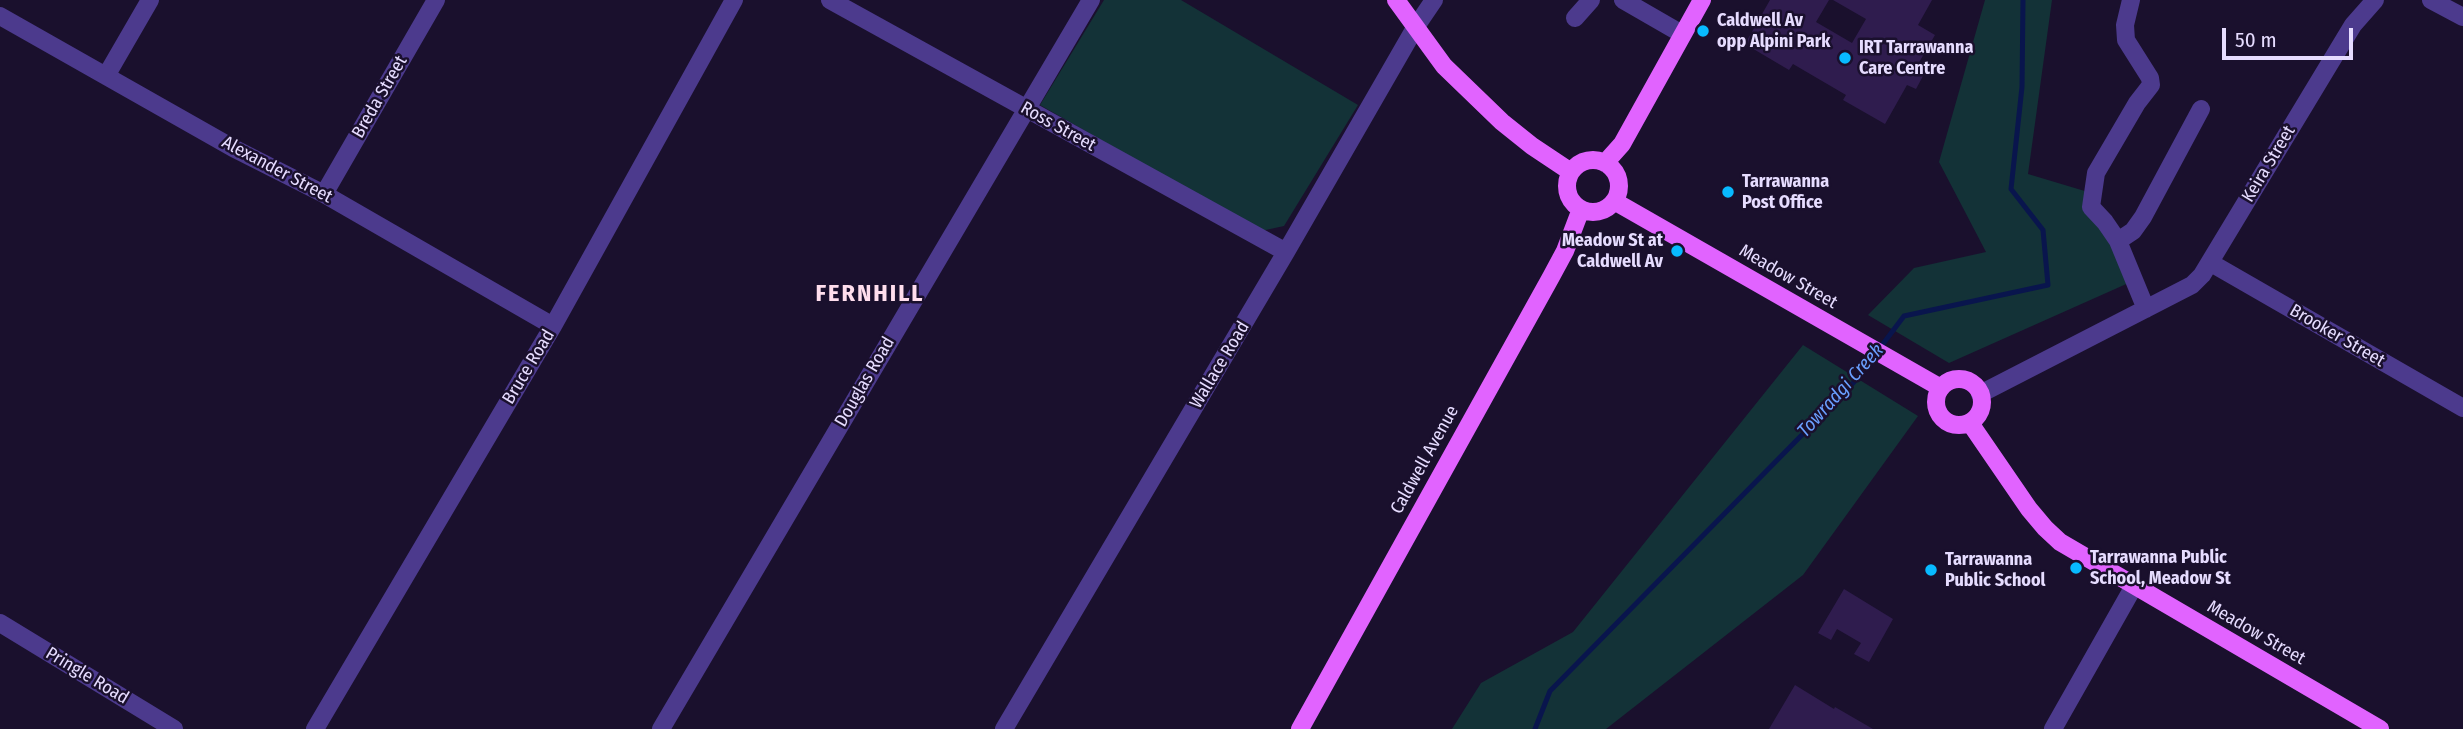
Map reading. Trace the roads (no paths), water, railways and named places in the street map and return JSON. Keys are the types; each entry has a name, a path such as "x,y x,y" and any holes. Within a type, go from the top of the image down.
{"main road":[{"path":"1396,0 1444,66 1503,122 1532,146 1572,172"},
{"path":"1605,163 1622,144 1702,0"},
{"path":"1592,160 1605,163 1615,172 1619,184 1614,201 1599,211 1581,209 1568,194 1567,186 1572,172 1584,162 1592,160"},
{"name":"Meadow Street","path":"1614,201 1941,388"},
{"name":"Caldwell Avenue","path":"1300,729 1551,277 1565,251 1581,209"},
{"path":"1961,379 1974,385 1980,394 1980,412 1970,423 1955,425 1941,418 1936,403 1941,388 1946,383 1961,379"},
{"name":"Meadow Street","path":"1970,423 2045,528 2071,550 2380,729"}],"street":[{"path":"106,76 150,0"},
{"name":"Breda Street","path":"324,194 436,0"},
{"name":"Bruce Road","path":"315,729 553,326 734,0"},
{"name":"Ross Street","path":"830,0 1286,252"},
{"name":"Douglas Road","path":"661,729 1091,0"},
{"name":"Wallace Road","path":"1004,729 1434,0"},
{"path":"1575,19 1591,0"},
{"path":"1623,0 1682,34"},
{"path":"2131,0 2125,25 2126,40 2150,78 2151,85 2137,103 2095,173 2091,207 2118,242 2146,309"},
{"name":"Keira Street","path":"1980,394 2192,285 2211,263 2353,25 2375,0"},
{"path":"2431,0 2463,17"},
{"name":"Alexander Street","path":"0,16 233,148 324,194 553,326"},
{"path":"2118,242 2133,231 2143,217 2201,109"},
{"name":"Brooker Street","path":"2211,263 2463,408"},
{"path":"2053,729 2134,586"},
{"name":"Pringle Road","path":"0,623 174,729"}],"waterway":[{"name":"Towradgi Creek","path":"1535,729 1550,691 1855,381 1904,316 2048,285 2043,230 2011,189 2022,87 2023,0"}],"place":[{"name":"Caldwell Av opp Alpini Park","path":"1703,31"},
{"name":"IRT Tarrawanna Care Centre","path":"1845,58"},
{"name":"Tarrawanna Post Office","path":"1728,192"},
{"name":"Meadow St at Caldwell Av","path":"1677,251"},
{"name":"Tarrawanna Public School, Meadow St","path":"2076,568"},
{"name":"Tarrawanna Public School","path":"1931,570"}],"district":[{"name":"FERNHILL","path":"870,294"}]}
